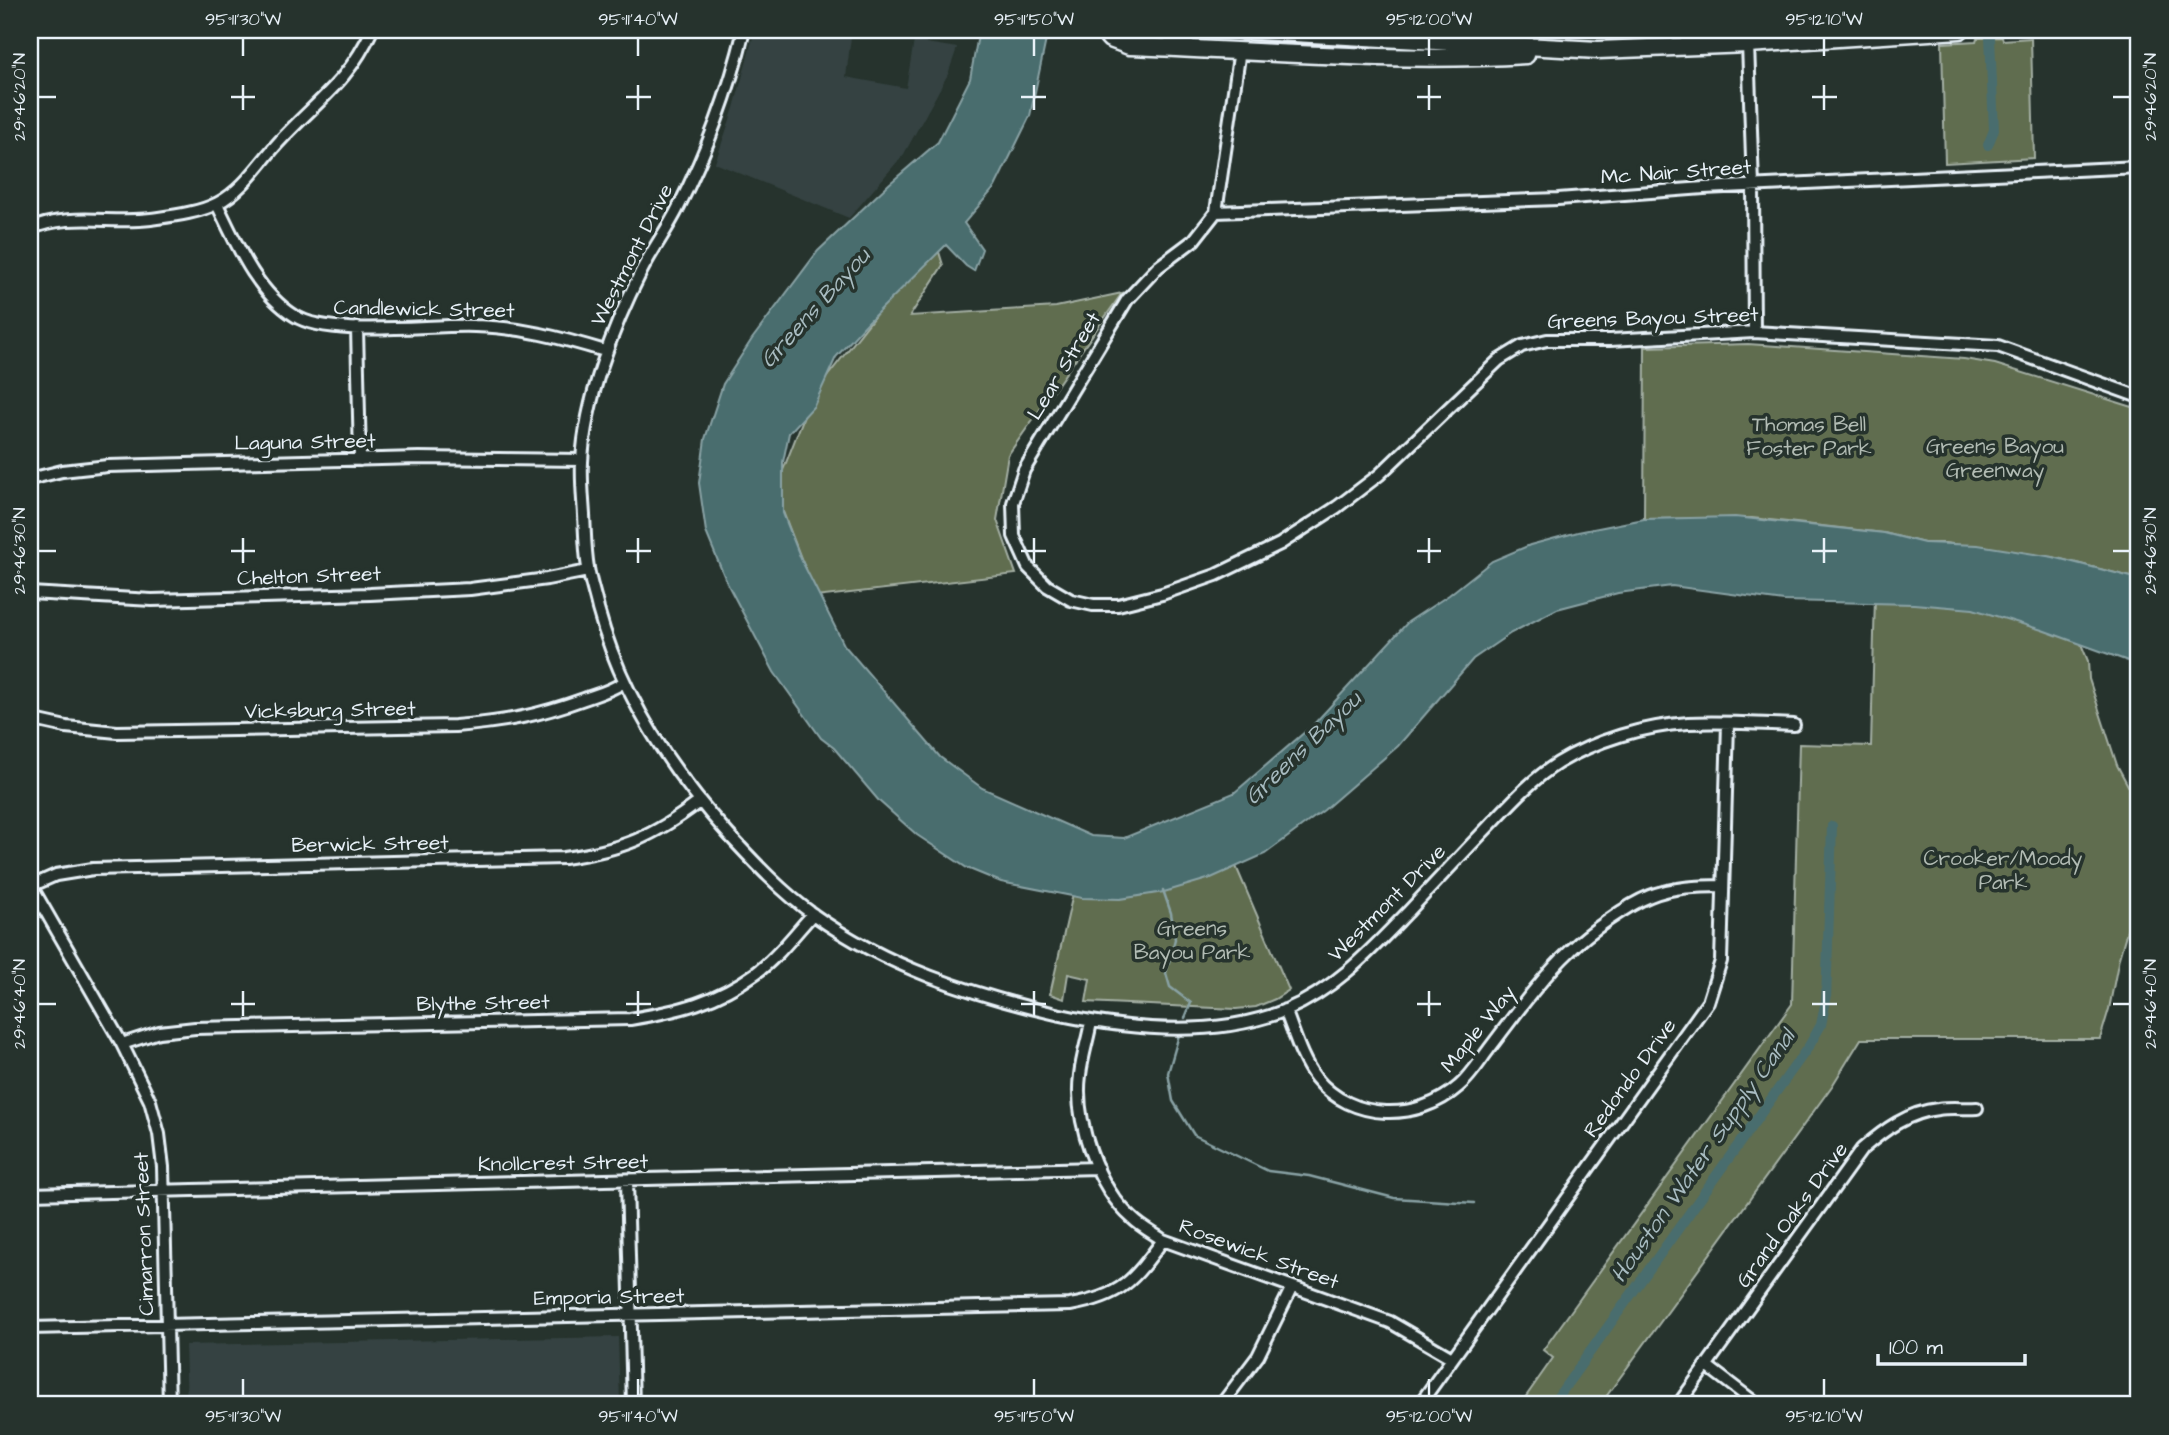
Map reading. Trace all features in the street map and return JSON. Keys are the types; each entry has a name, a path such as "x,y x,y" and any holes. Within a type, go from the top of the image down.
{"main road":[{"path":"1102,30 1110,38 1129,46 1350,57 1456,59 1960,30"},
{"path":"1241,30 1598,50"}],"street":[{"path":"30,229 46,222 78,219 147,219 181,214 217,204 251,177 278,143 337,85 361,55 372,30"},
{"name":"Westmont Drive","path":"744,30 736,62 705,150 676,213 642,269 605,351 582,460 588,570 604,629 624,682 668,760 699,802 774,882 813,914 876,952 919,973 968,992 1091,1022 1194,1028 1238,1024 1285,1010 1329,987 1360,962 1525,788 1557,764 1597,744 1640,730 1689,723 1794,725"},
{"path":"1748,44 1754,186 1754,332"},
{"name":"Lear Street","path":"1118,605 1093,605 1072,600 1047,586 1028,567 1014,536 1013,502 1024,470 1127,300 1158,267 1194,240 1216,212 1240,50"},
{"name":"Mc Nair Street","path":"1216,212 1558,199 1754,186 2139,167"},
{"name":"Candlewick Street","path":"217,204 249,265 274,299 296,317 321,326 476,326 549,334 605,351"},
{"path":"357,328 360,460"},
{"name":"Greens Bayou Street","path":"1118,605 1162,594 1216,575 1280,544 1326,515 1379,475 1499,360 1522,346 1547,340 1610,340 1754,332 1998,346 2139,397"},
{"name":"Laguna Street","path":"30,480 62,471 108,466 419,458 582,460"},
{"name":"Chelton Street","path":"30,593 152,600 370,594 470,589 547,579 588,570"},
{"name":"Vicksburg Street","path":"30,719 65,727 117,732 455,726 497,723 541,715 613,690 624,682"},
{"name":"Redondo Drive","path":"1419,1405 1708,1002 1721,961 1728,724"},
{"name":"Berwick Street","path":"30,885 56,875 93,869 564,858 599,853 632,844 668,825 699,802"},
{"name":"Cimarron Street","path":"30,885 122,1044 150,1101 159,1134 164,1190 169,1405"},
{"name":"Maple Way","path":"1285,1010 1300,1048 1316,1078 1341,1098 1369,1111 1394,1114 1431,1105 1460,1086 1562,960 1606,922 1649,896 1687,887 1723,886"},
{"name":"Blythe Street","path":"122,1044 159,1032 195,1028 631,1019 680,1010 713,998 758,972 813,914"},
{"name":"Rosewick Street","path":"1091,1022 1080,1076 1081,1112 1089,1147 1098,1168 1131,1218 1163,1240 1390,1322 1452,1358"},
{"name":"Grand Oaks Drive","path":"1678,1405 1862,1149 1887,1128 1912,1116 1937,1108 1977,1108"},
{"name":"Knollcrest Street","path":"30,1194 1098,1168"},
{"path":"627,1181 633,1405"},
{"name":"Emporia Street","path":"30,1328 1070,1305 1093,1301 1121,1289 1139,1273 1163,1240"},
{"path":"1221,1405 1258,1356 1292,1287"},
{"path":"1707,1366 1758,1405"}],"shaded area":[{"path":"755,30 828,30 828,33 851,37 846,77 906,88 914,41 957,48 948,74 904,154 849,218 715,163 734,108"},
{"path":"618,1337 620,1405 187,1405 185,1345"}],"green space":[{"path":"2002,37 2003,40 2031,38 2034,158 1945,163 1942,43"},
{"path":"935,239 943,265 910,316 1056,307 1122,293 1008,455 997,520 1016,574 816,597 775,491 812,396"},
{"path":"1748,344 1964,359 1995,364 2139,409 2139,579 2053,557 1945,543 1924,543 1884,533 1752,518 1644,519 1645,347"},
{"name":"Crooker/Moody Park","path":"1875,597 1957,602 2077,634 2088,661 2089,679 2117,765 2139,806 2139,890 2119,958 2100,1039 1861,1039 1832,1086 1600,1405 1520,1405 1553,1358 1543,1350 1792,1004 1799,744 1871,746"},
{"name":"Greens Bayou Park","path":"1232,857 1289,990 1256,1007 1236,1009 1086,1002 1090,979 1068,974 1064,999 1050,994 1075,885"}],"water":[{"name":"Greens Bayou","path":"979,30 1048,30 1030,116 995,187 964,223 982,249 974,271 946,245 836,357 814,406 789,433 783,462 783,513 801,559 844,645 940,757 982,788 1091,836 1124,838 1234,793 1313,725 1408,622 1449,595 1492,561 1530,545 1644,519 1735,517 1884,533 1924,543 1978,545 2053,557 2139,579 2139,665 2042,630 1973,609 1914,604 1784,601 1672,586 1618,593 1557,609 1511,633 1473,659 1398,746 1324,810 1265,854 1211,878 1164,892 1120,899 1082,898 1001,882 967,868 917,835 879,801 834,748 821,738 774,672 727,583 706,532 699,483 705,439 723,384 752,339 818,251 938,142 970,79"}],"waterway":[{"name":"Houston Water Supply Canal","path":"1988,145 1994,130 1990,37"},
{"name":"Houston Water Supply Canal","path":"1552,1405 1809,1046 1821,1025 1826,1000 1832,826"},
{"path":"1163,890 1171,913 1175,939 1166,973 1170,987 1191,1003 1185,1018"},
{"path":"1179,1035 1168,1073 1173,1101 1194,1135 1268,1171 1309,1176 1394,1198 1474,1203"}],"park label":[{"name":"Thomas Bell Foster Park","path":"1809,436"},
{"name":"Greens Bayou Greenway","path":"1995,458"}]}
